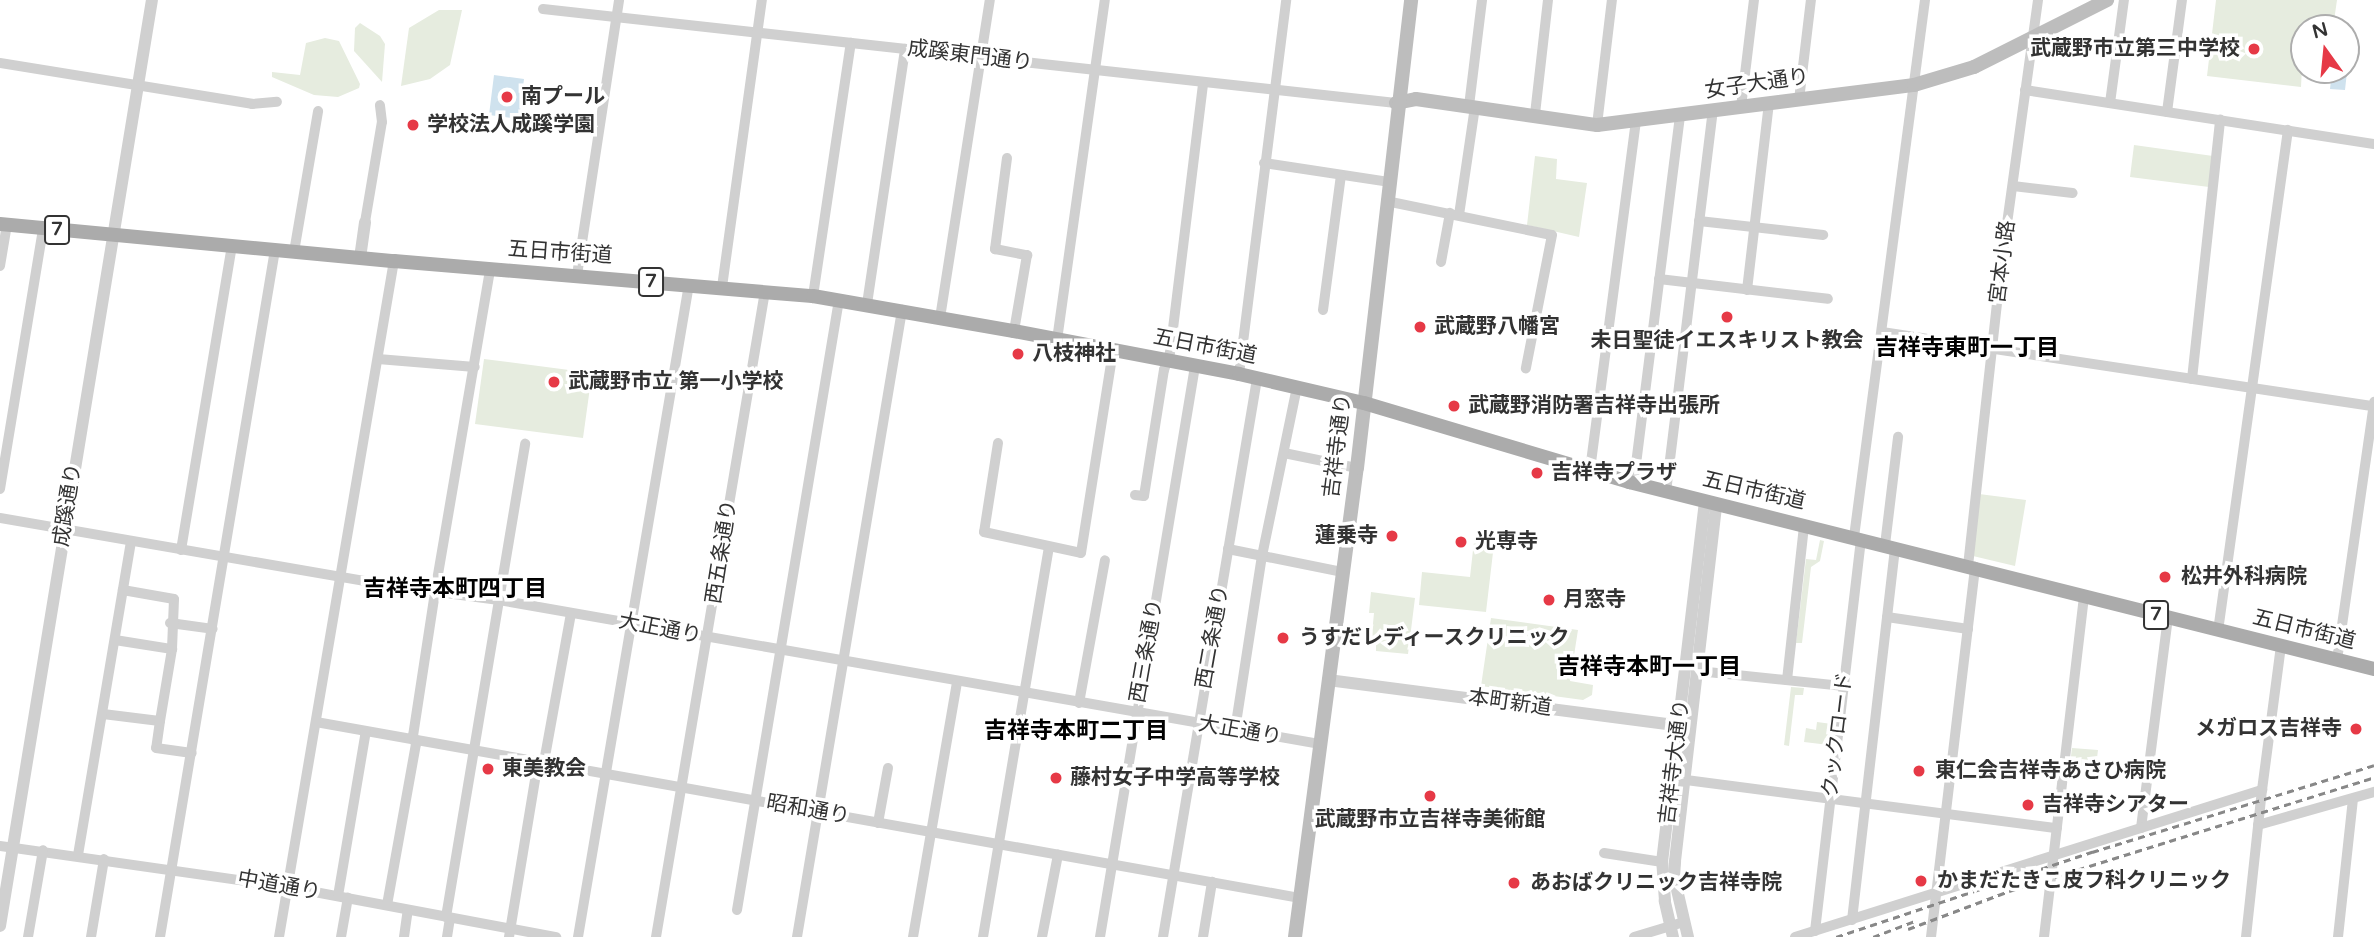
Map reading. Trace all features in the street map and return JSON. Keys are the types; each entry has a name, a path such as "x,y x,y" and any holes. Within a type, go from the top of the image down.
{"main road":[{"name":"吉祥寺通り","path":"1295,937 1357,468 1396,103 1410,0"},
{"name":"女子大通り","path":"1396,103 1416,99 1597,125 1914,85 1974,67 2107,0"},
{"name":"五日市街道","path":"4,224 232,247 765,290 867,304 1014,331 1239,374 1364,403 1666,492 2374,669"}],"street":[{"name":"成蹊通り","path":"0,926 6,846 64,530 152,0"},
{"path":"577,275 619,0"},
{"path":"722,287 762,0"},
{"path":"940,318 990,0"},
{"path":"1057,340 1105,0"},
{"path":"1239,374 1286,0"},
{"path":"1441,262 1454,214 1472,107 1482,0"},
{"path":"1535,114 1548,0"},
{"path":"1597,125 1612,0"},
{"path":"1741,107 1754,0"},
{"path":"1799,100 1811,0"},
{"name":"クックロード","path":"1815,931 1844,686 1857,538 1925,0"},
{"name":"宮本小路","path":"1931,937 1968,629 1992,349 2038,0"},
{"path":"2110,103 2124,0"},
{"path":"2166,112 2182,0"},
{"name":"成蹊東門通り","path":"543,9 1396,103"},
{"path":"813,296 851,43"},
{"path":"867,304 905,49"},
{"path":"0,63 252,104 277,102"},
{"path":"1135,495 1144,496 1167,360 1203,83"},
{"path":"2025,90 2374,144"},
{"path":"1747,290 1769,104"},
{"path":"360,258 382,122 380,105"},
{"path":"294,252 318,111"},
{"path":"1666,492 1713,111"},
{"path":"1635,472 1680,116"},
{"path":"2192,379 2220,120"},
{"path":"1590,470 1636,121"},
{"path":"2218,631 2288,130"},
{"path":"1007,158 995,249 1027,255 1014,331"},
{"path":"1264,163 1389,182"},
{"path":"1323,310 1341,175"},
{"path":"2013,186 2074,193"},
{"path":"1387,201 1552,235 1525,368"},
{"path":"1699,220 1823,235"},
{"path":"0,266 4,224"},
{"path":"0,489 43,228"},
{"path":"181,550 232,247"},
{"path":"160,937 275,250"},
{"path":"279,937 394,261"},
{"path":"387,905 435,592 490,269"},
{"path":"1660,279 1828,299"},
{"path":"578,937 689,285"},
{"name":"西五条通り","path":"656,937 765,290"},
{"path":"737,910 839,300"},
{"path":"797,937 902,310"},
{"path":"1882,332 2374,404 2337,660"},
{"path":"998,443 984,532 1081,553 1113,351"},
{"path":"378,359 475,367"},
{"name":"西三条通り","path":"1100,937 1195,366"},
{"name":"西二条通り","path":"1163,937 1257,379"},
{"path":"1235,730 1262,556 1297,387"},
{"path":"1852,920 1887,617 1898,437"},
{"path":"447,937 474,750 525,444"},
{"path":"1284,453 1357,468"},
{"name":"吉祥寺大通り","path":"1688,937 1674,877 1686,780 1685,726 1698,671 1711,503"},
{"name":"吉祥寺大通り","path":"1671,931 1662,862 1685,726 1711,503"},
{"name":"大正通り","path":"0,518 342,577 571,612 844,663 1320,744"},
{"path":"1787,680 1804,525"},
{"path":"78,855 131,541"},
{"path":"983,937 1049,548"},
{"path":"1228,549 1342,572"},
{"path":"1079,703 1105,560"},
{"path":"123,590 173,599 170,623 172,649 156,748 192,753"},
{"path":"2044,937 2084,596"},
{"path":"509,933 571,612"},
{"path":"1887,617 1968,629"},
{"path":"2141,828 2168,618"},
{"path":"170,623 212,629"},
{"path":"115,640 172,649"},
{"path":"2246,937 2281,646"},
{"path":"1698,671 1844,686"},
{"name":"本町新道","path":"1328,680 1685,726"},
{"path":"913,937 957,682"},
{"path":"103,714 160,721"},
{"name":"昭和通り","path":"316,722 1300,898"},
{"path":"341,937 343,897 366,731"},
{"path":"878,822 888,768"},
{"path":"1686,780 2057,828"},
{"path":"1795,937 2262,790"},
{"path":"2258,825 2374,792"},
{"path":"2338,937 2353,799"},
{"name":"中道通り","path":"6,846 172,868 288,887 448,917 509,933 556,937"},
{"path":"28,937 43,850"},
{"path":"1604,853 1662,862"},
{"path":"1042,937 1058,855"},
{"path":"91,937 104,859"},
{"path":"1203,937 1212,882"},
{"path":"404,937 408,910"},
{"path":"1634,937 1671,931 1684,922"}],"shaded area":[{"path":"2216,0 2337,0 2335,14 2290,14 2290,84 2301,84 2301,87 2207,76"},
{"path":"439,10 462,10 450,65 430,79 401,86 409,28"},
{"path":"360,23 380,36 385,44 382,82 354,51 355,28"},
{"path":"325,38 339,41 360,84 359,88 338,97 314,95 272,77 272,72 300,75 306,43"},
{"path":"2134,145 2213,156 2209,187 2130,177"},
{"path":"1535,156 1557,159 1556,179 1587,183 1579,237 1527,225"},
{"path":"484,359 592,373 583,438 475,424"},
{"path":"1979,494 2026,500 2015,566 1973,556"},
{"path":"1820,540 1824,541 1820,561 1811,567 1802,643 1796,643 1806,559 1816,560"},
{"path":"1474,541 1494,544 1486,612 1419,605 1422,572 1470,577"},
{"path":"1371,592 1415,598 1408,654 1376,651 1376,645 1371,644 1374,613 1369,613"},
{"path":"1491,618 1578,630 1570,681 1593,685 1592,695 1583,700 1481,686"},
{"path":"1791,687 1804,688 1803,695 1795,695 1789,746 1784,745"},
{"path":"1817,722 1832,724 1829,745 1804,742 1806,728 1816,730"},
{"path":"2072,748 2098,750 2095,774 2069,772"}],"water":[{"name":"南プール","path":"494,75 524,79 519,119 489,115"},
{"path":"2331,84 2346,84 2345,90 2330,89"}],"railway":[{"path":"1836,937 2092,852 2374,765"},
{"path":"1908,929 2009,891 2374,777"},
{"path":"1873,937 1915,921"}],"place":[{"name":"武蔵野市立第三中学校","path":"2254,49"},
{"name":"南プール","path":"507,97"},
{"name":"学校法人成蹊学園","path":"413,125"},
{"name":"未日聖徒イエスキリスト教会","path":"1727,317"},
{"name":"武蔵野八幡宮","path":"1420,327"},
{"name":"八枝神社","path":"1018,354"},
{"name":"武蔵野市立 第一小学校","path":"554,382"},
{"name":"武蔵野消防署吉祥寺出張所","path":"1454,406"},
{"name":"吉祥寺プラザ","path":"1537,473"},
{"name":"蓮乗寺","path":"1392,536"},
{"name":"光専寺","path":"1461,542"},
{"name":"松井外科病院","path":"2165,577"},
{"name":"月窓寺","path":"1549,600"},
{"name":"うすだレディースクリニック","path":"1283,638"},
{"name":"メガロス吉祥寺","path":"2356,729"},
{"name":"東美教会","path":"488,769"},
{"name":"東仁会吉祥寺あさひ病院","path":"1919,771"},
{"name":"藤村女子中学高等学校","path":"1056,778"},
{"name":"武蔵野市立吉祥寺美術館","path":"1430,796"},
{"name":"吉祥寺シアター","path":"2028,805"},
{"name":"かまだたきこ皮フ科クリニック","path":"1921,881"},
{"name":"あおばクリニック吉祥寺院","path":"1514,883"}],"district":[{"name":"吉祥寺東町一丁目","path":"1967,348"},
{"name":"吉祥寺本町四丁目","path":"455,589"},
{"name":"吉祥寺本町一丁目","path":"1649,667"},
{"name":"吉祥寺本町二丁目","path":"1076,731"}]}
